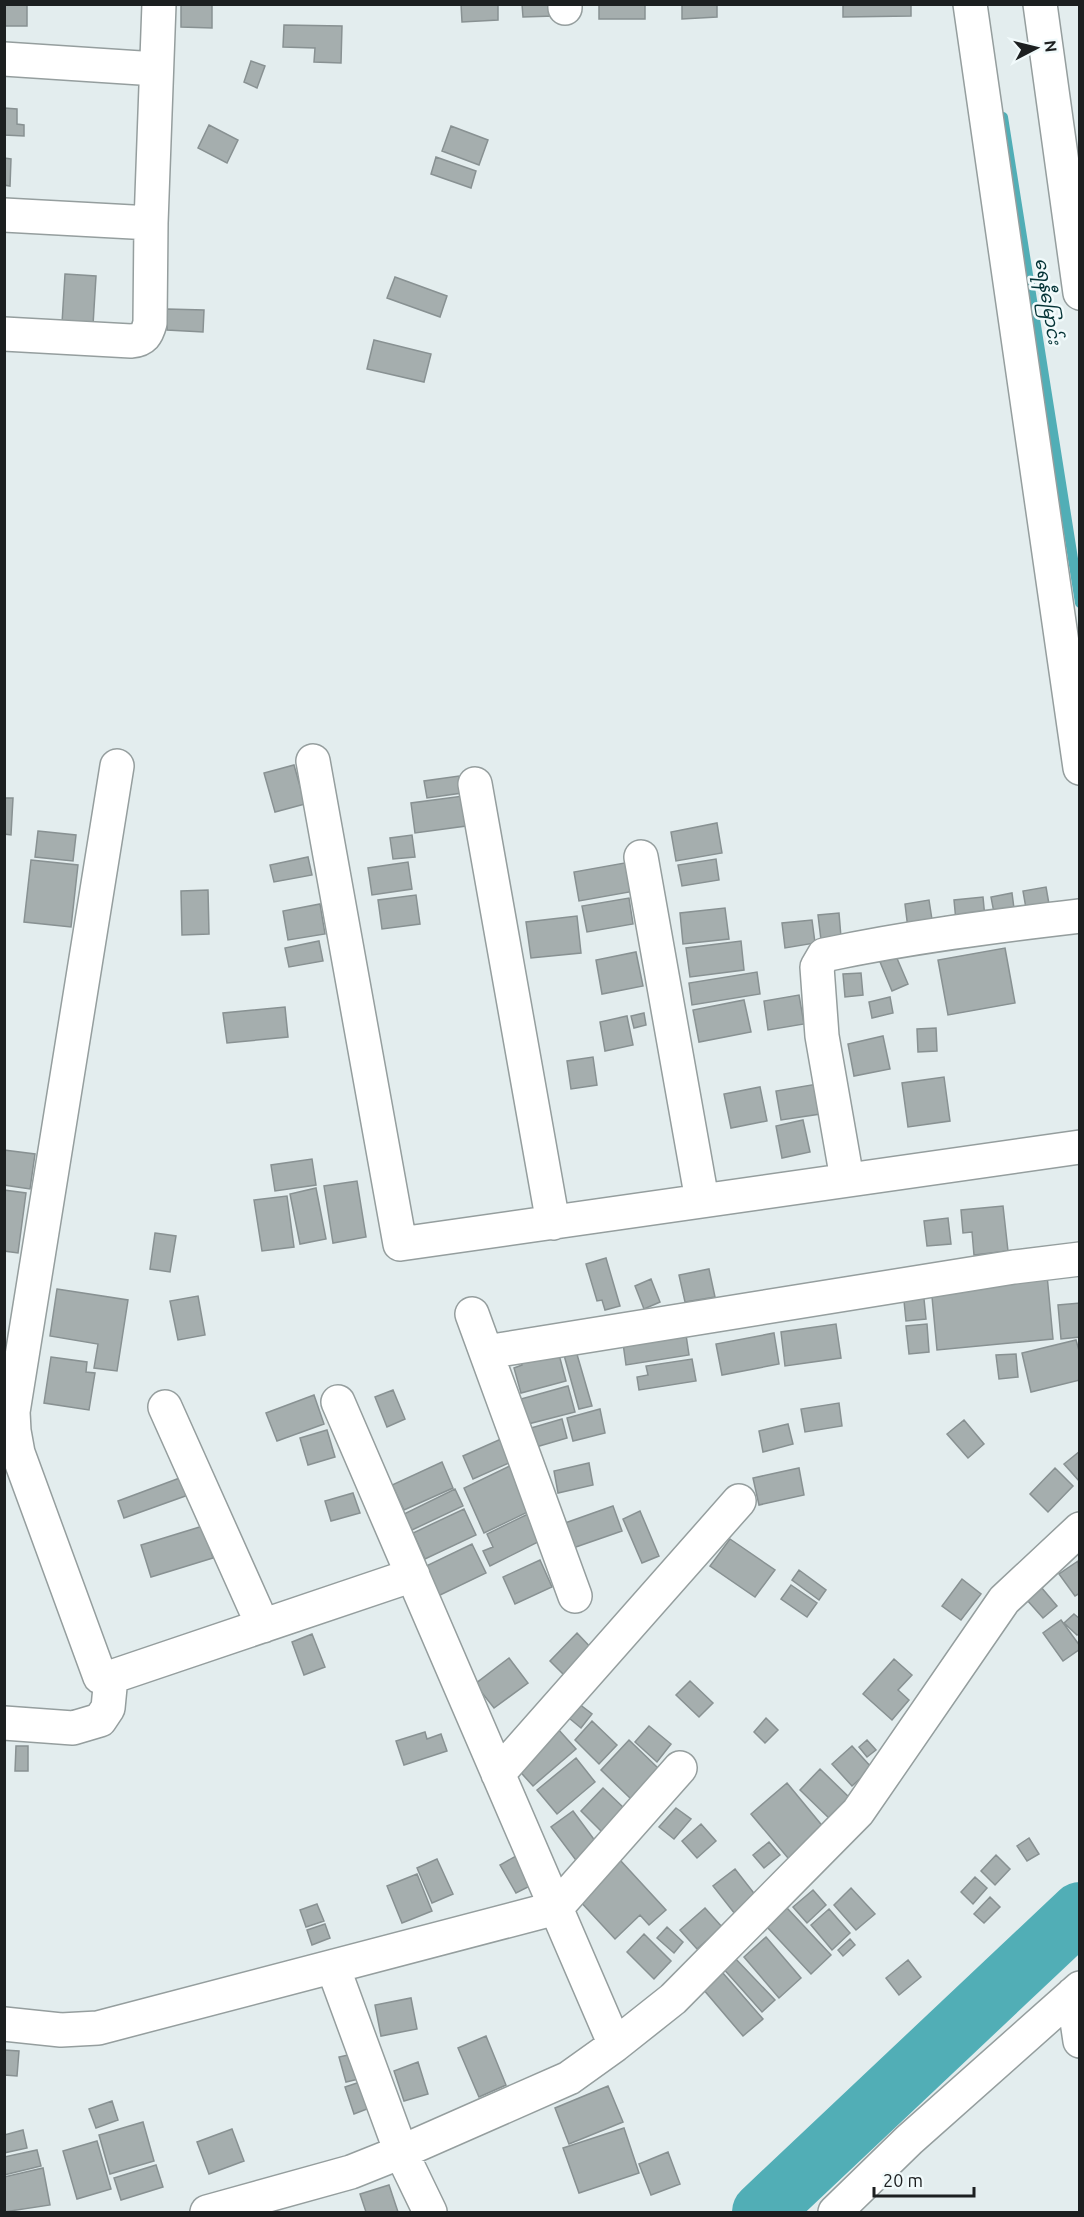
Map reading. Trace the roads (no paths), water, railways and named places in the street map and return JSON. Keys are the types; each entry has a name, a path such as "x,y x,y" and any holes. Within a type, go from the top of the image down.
{"street":[{"path":"4,334 140,340 147,334 150,323 151,223 159,4"},
{"path":"969,4 1080,768"},
{"path":"1040,4 1080,293"},
{"path":"4,59 156,69"},
{"path":"4,215 151,223"},
{"path":"313,761 400,1244 1080,1147"},
{"path":"117,766 13,1412 14,1431 22,1464 100,1677 111,1677 413,1575"},
{"path":"475,784 553,1223"},
{"path":"641,857 702,1200"},
{"path":"847,1179 822,1036 817,967 820,959 824,955 878,944 1080,916"},
{"path":"486,1352 1002,1269 1080,1260"},
{"path":"472,1314 575,1596"},
{"path":"338,1402 615,2045"},
{"path":"165,1407 263,1626"},
{"path":"498,1774 739,1501"},
{"path":"207,2212 351,2172 569,2078 615,2045 673,1999 858,1812 1004,1600 1080,1528"},
{"path":"4,1723 73,1728 100,1720 108,1708 111,1677"},
{"path":"4,2024 61,2030 98,2028 556,1908 680,1768"},
{"path":"333,1967 402,2151 430,2212"},
{"path":"1076,1991 1080,2041"},
{"path":"835,2212 909,2140 1076,1991"}],"waterway":[{"name":"ရေနီမြောင်း","path":"1003,117 1080,603"},
{"path":"762,2212 1080,1912"}]}
